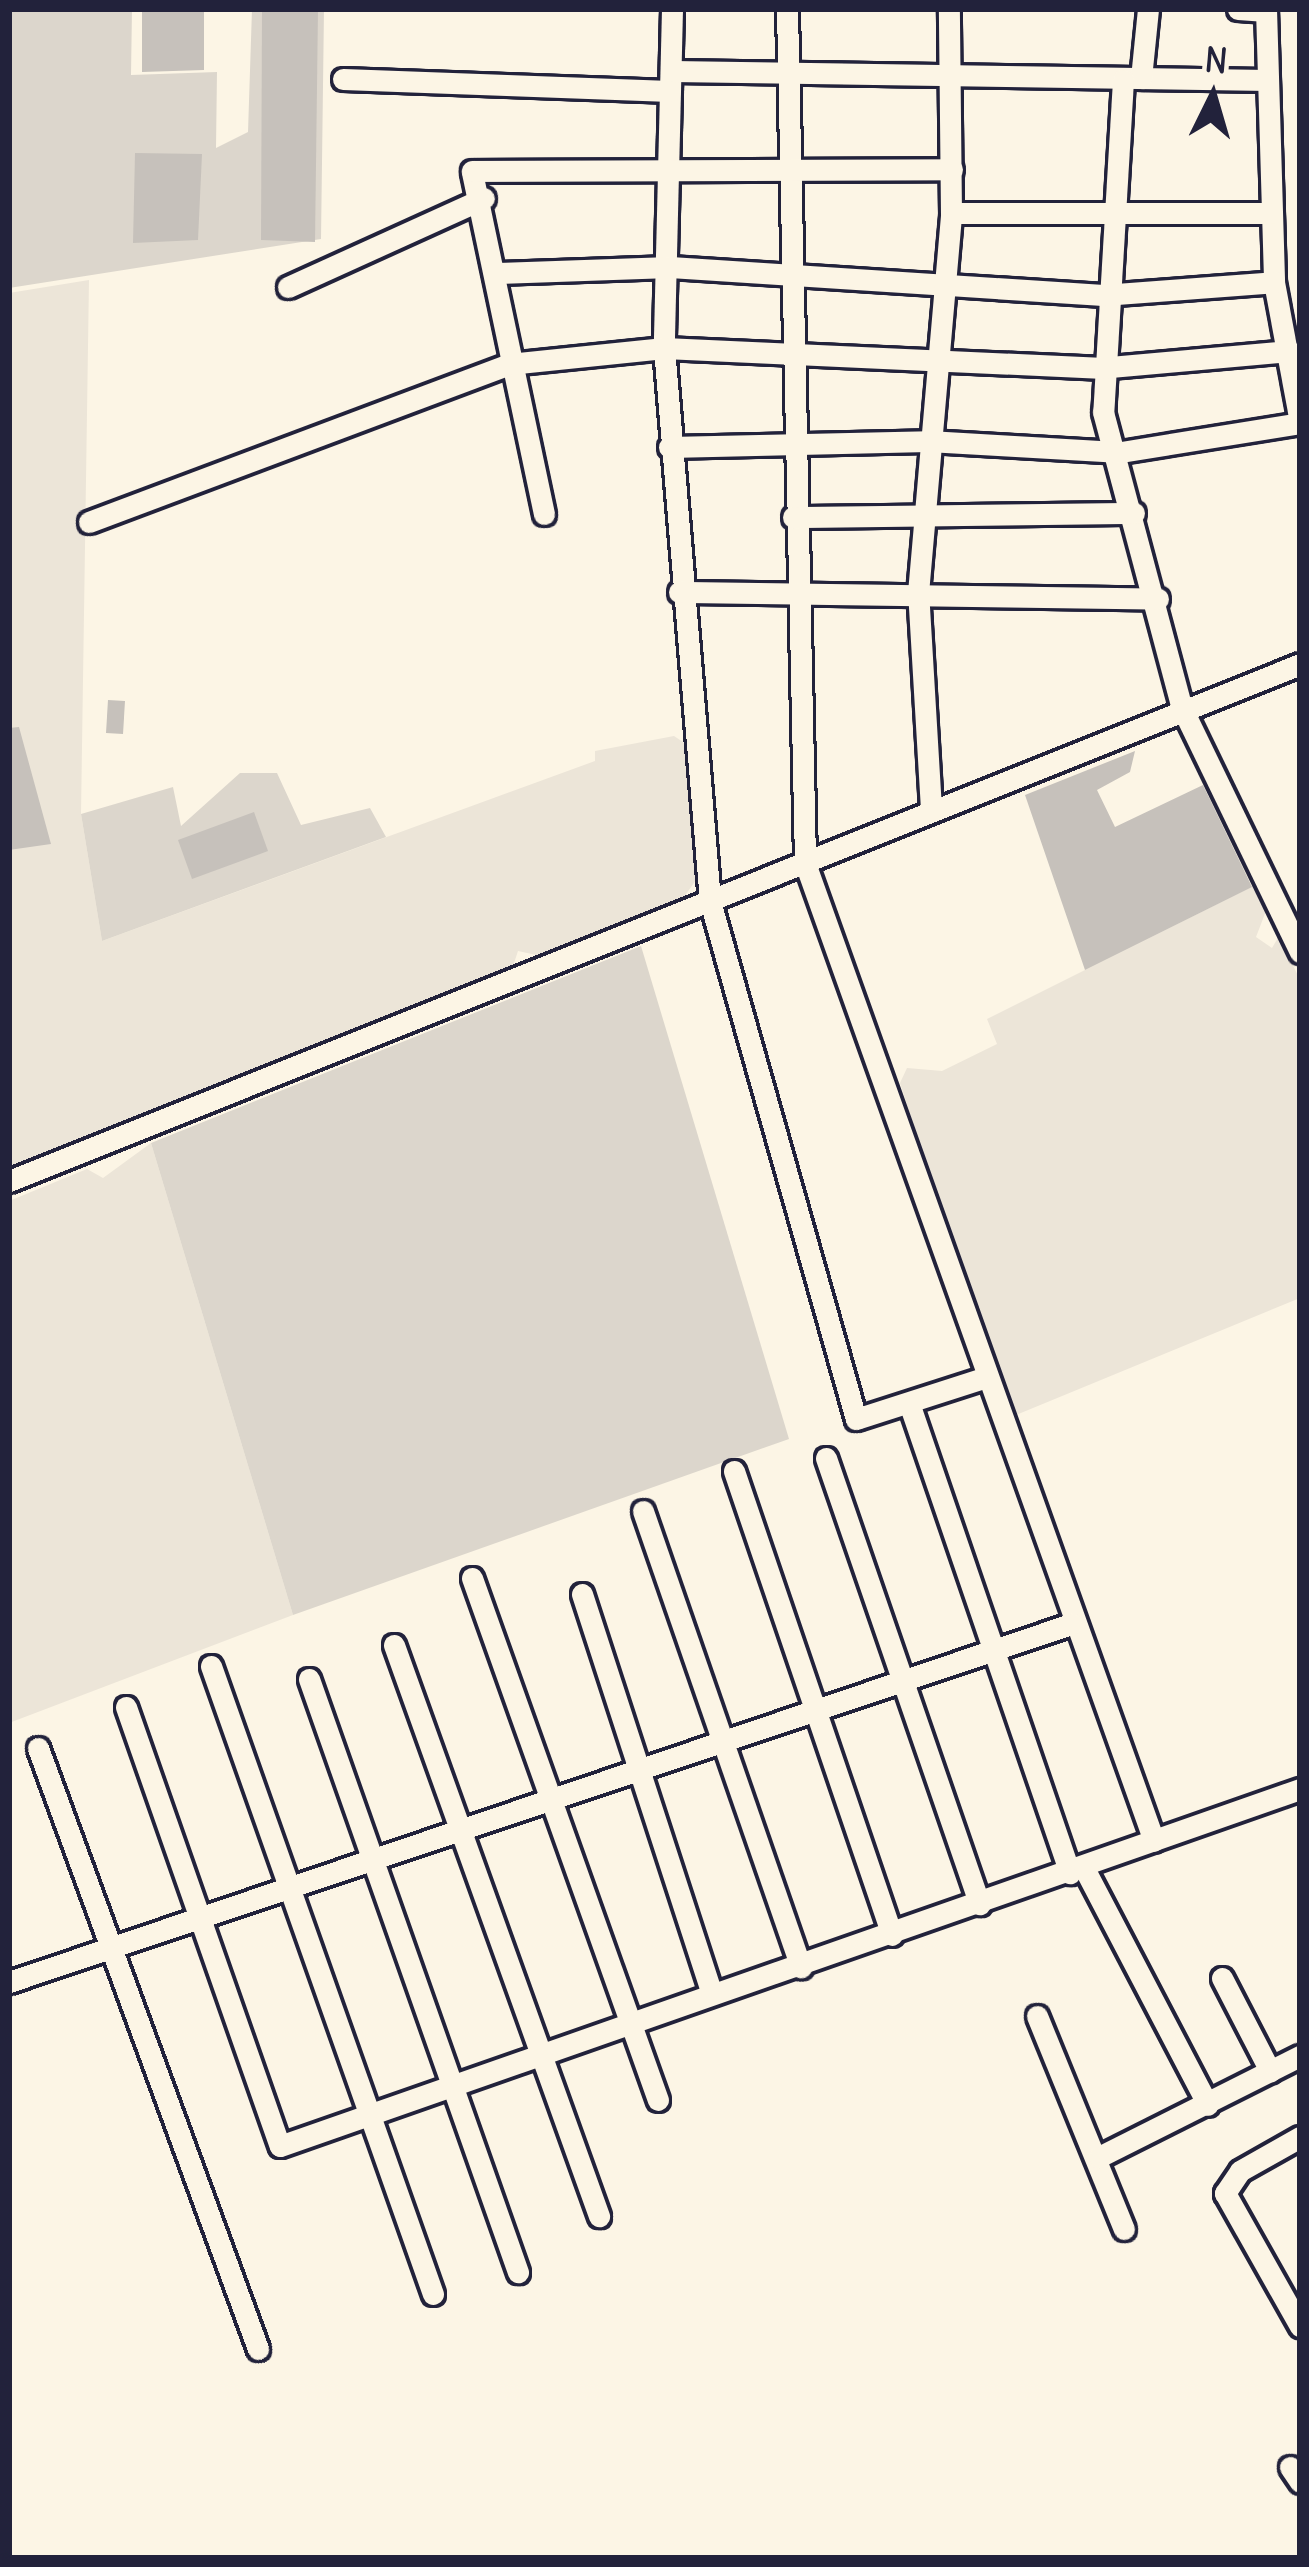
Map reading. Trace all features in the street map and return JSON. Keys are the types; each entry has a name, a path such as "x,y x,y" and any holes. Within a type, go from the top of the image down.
{"street":[{"path":"672,9 670,267 664,348 679,592 710,901 856,1419 987,1377"},
{"path":"787,9 797,353 793,517 805,863 1071,1624 1154,1841"},
{"path":"932,809 918,593 920,518 951,213 949,9"},
{"path":"1148,9 1132,79 1103,296 1099,368 1182,709 1300,952"},
{"path":"669,447 928,441 1121,452 1300,422 1274,282 1266,10 1238,9"},
{"path":"343,79 671,81 790,67 1268,80"},
{"path":"544,514 509,364 484,198 472,171 792,177 952,170"},
{"path":"288,287 484,198"},
{"path":"951,213 1115,208 1270,213"},
{"path":"498,273 670,267 1103,296 1274,282"},
{"path":"89,522 509,364 664,348 1099,368 1289,351"},
{"path":"793,517 1134,513"},
{"path":"679,592 1158,599"},
{"path":"9,1181 1300,664"},
{"path":"909,1403 987,1655 1077,1870 1208,2105"},
{"path":"826,1458 980,1904"},
{"path":"734,1471 892,1935"},
{"path":"643,1511 801,1967"},
{"path":"472,1578 546,1802 658,2100"},
{"path":"581,1594 712,1993"},
{"path":"9,1982 292,1894 460,1830 814,1717 1071,1624"},
{"path":"394,1645 599,2216"},
{"path":"211,1666 292,1894 364,2118 433,2294"},
{"path":"309,1679 518,2272"},
{"path":"126,1707 280,2146 1300,1789"},
{"path":"38,1748 119,1948 258,2349"},
{"path":"1222,1978 1270,2072"},
{"path":"1037,2016 1099,2158 1124,2230"},
{"path":"1099,2158 1300,2056"},
{"path":"1300,2137 1240,2171 1225,2193 1300,2326"}],"shaded area":[{"path":"9,9 132,9 131,75 217,72 216,148 248,132 252,9 324,9 321,239 9,288"},
{"path":"89,280 81,814 102,941 595,761 595,751 674,736 686,744 696,880 684,897 541,956 518,951 513,966 9,1169 9,293"},
{"path":"240,773 277,773 301,825 370,808 386,837 102,941 81,814 173,787 181,826"},
{"path":"1253,886 1266,911 1256,937 1272,948 1279,936 1300,980 1300,1298 1009,1418 900,1083 907,1068 942,1071 997,1044 987,1019"},
{"path":"641,946 789,1439 293,1615 151,1143"},
{"path":"151,1143 293,1615 9,1723 9,1201 87,1169 103,1178"}],"building":[{"path":"142,9 204,9 204,70 142,72"},
{"path":"262,9 318,9 315,242 261,240"},
{"path":"135,153 202,154 198,240 133,243"},
{"path":"108,700 125,701 123,734 106,733"},
{"path":"19,727 51,844 9,850 9,728"},
{"path":"1135,751 1130,772 1097,790 1115,827 1203,785 1252,887 1085,970 1025,795"},
{"path":"254,812 268,851 192,879 178,840"}]}
